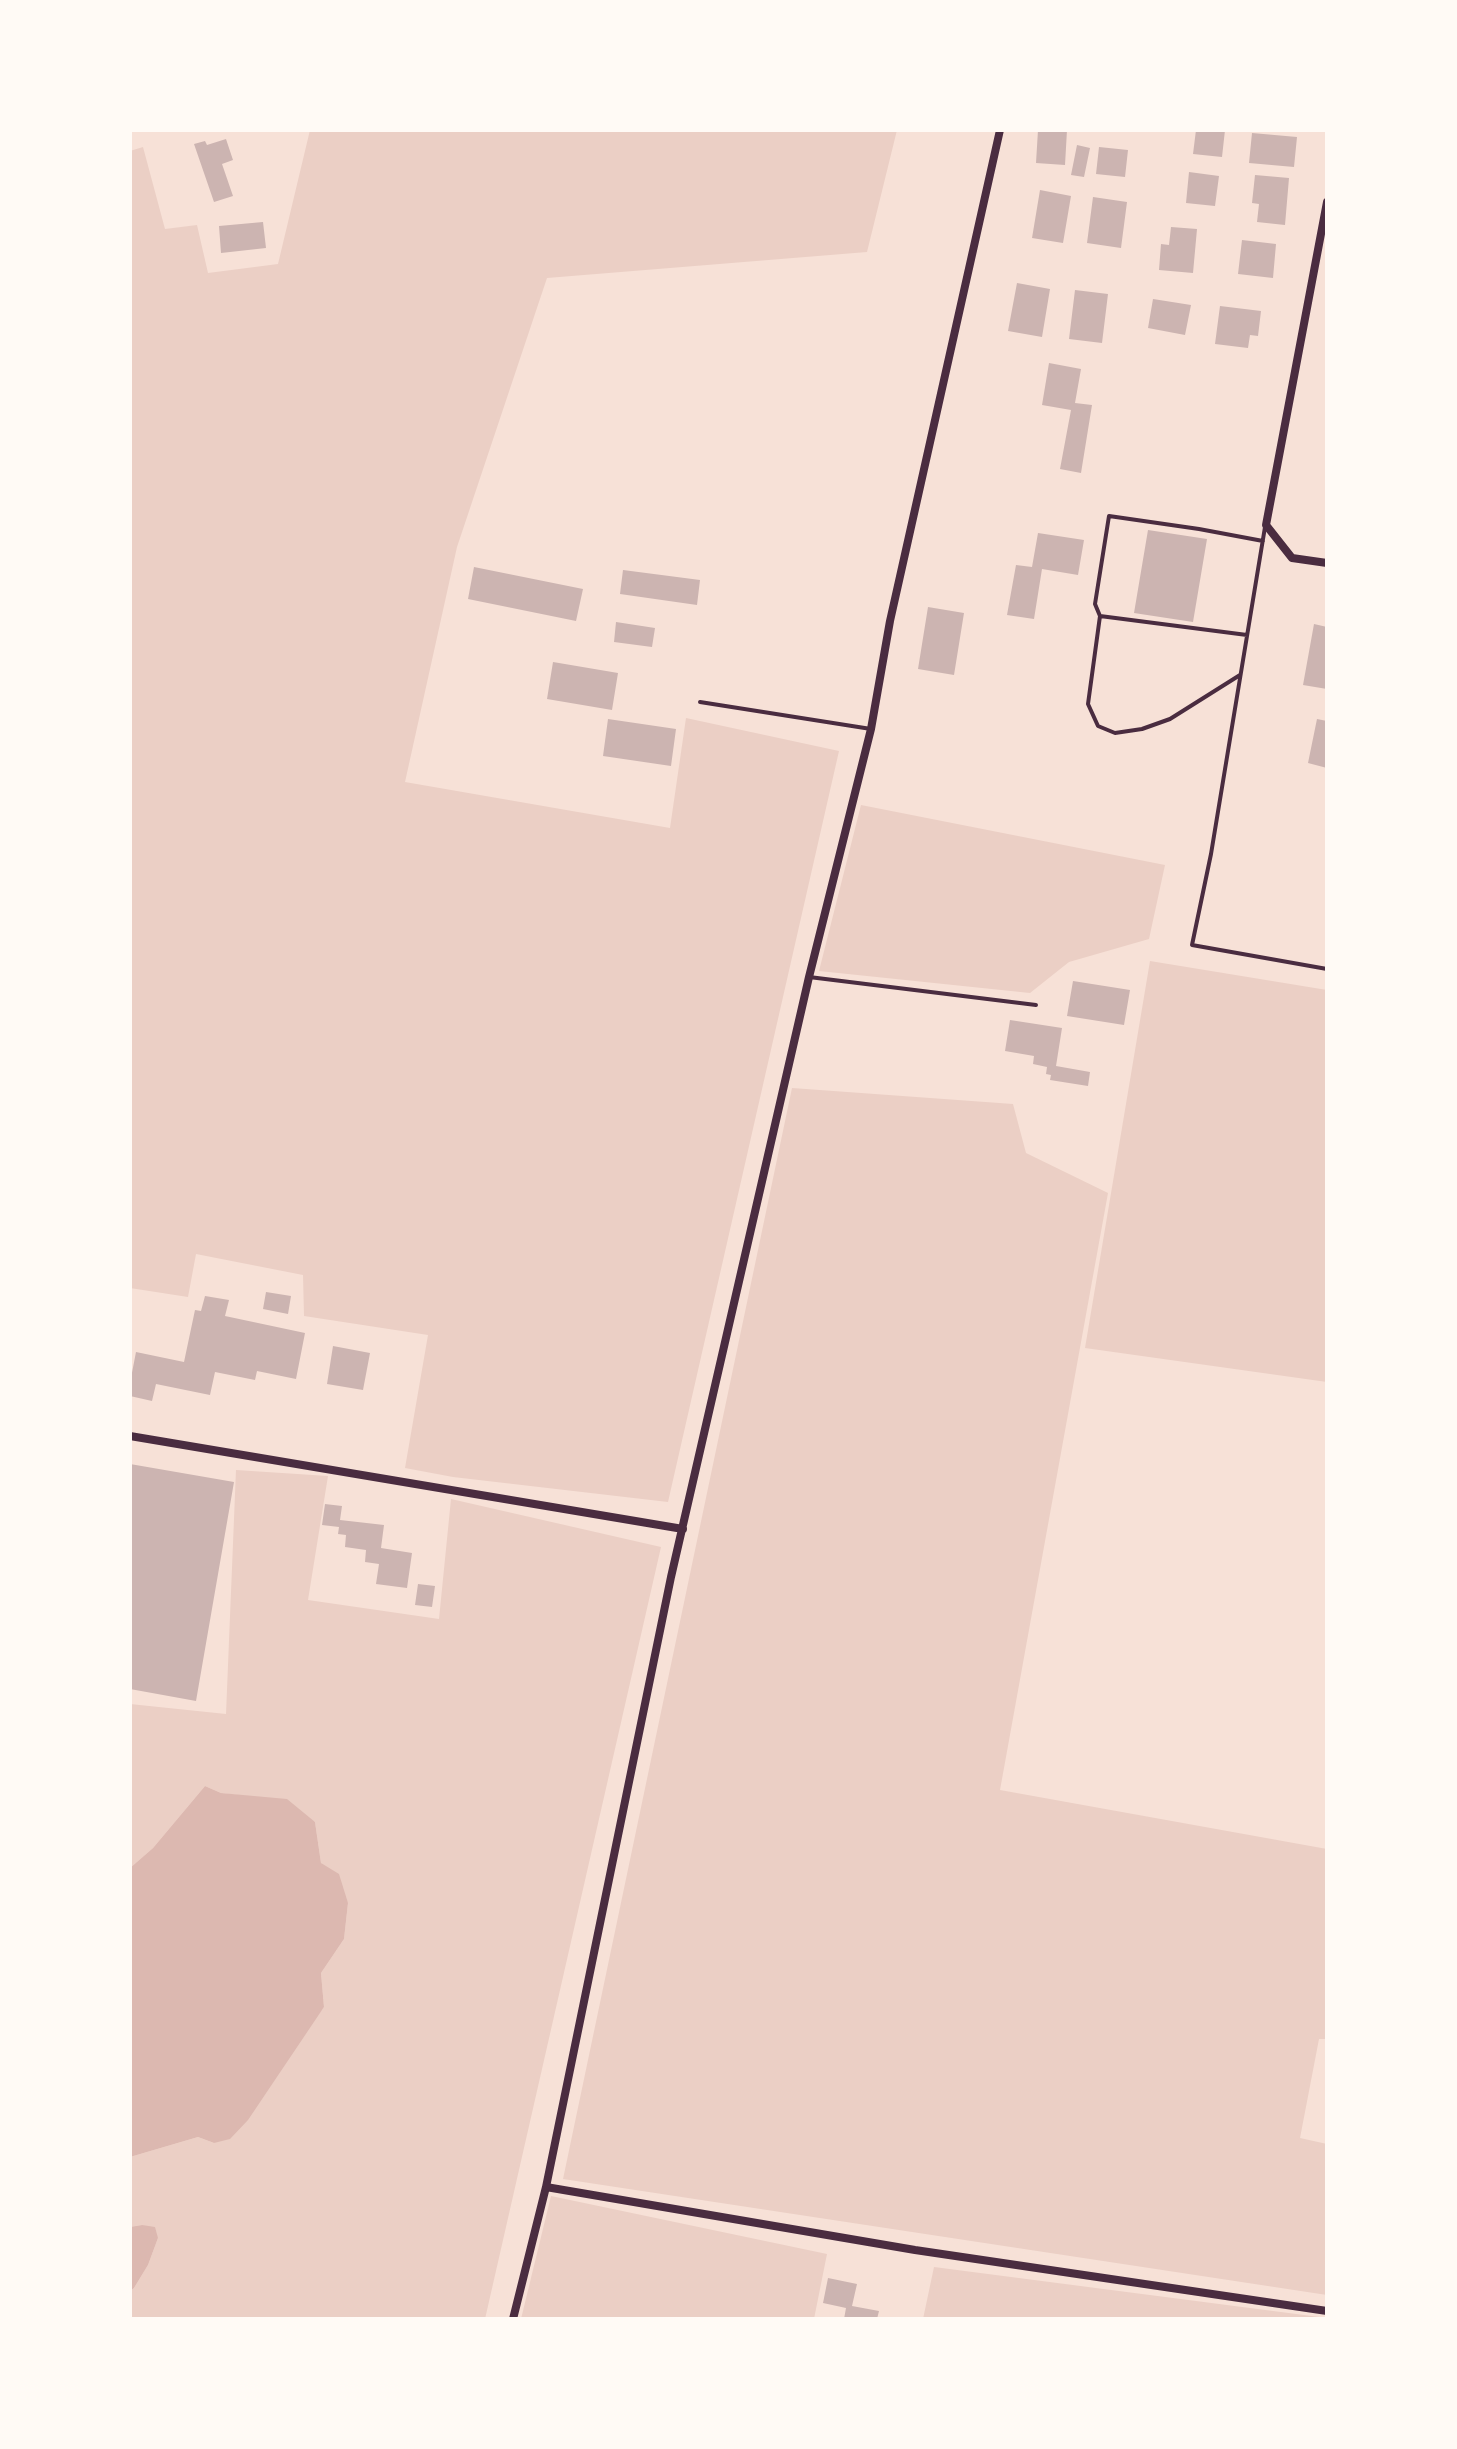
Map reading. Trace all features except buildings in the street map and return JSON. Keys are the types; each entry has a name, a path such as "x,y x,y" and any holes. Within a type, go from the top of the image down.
{"street":[{"path":"513,2319 546,2187 671,1577 809,977 871,729 890,621 1000,130"},
{"path":"1327,202 1266,525 1292,558 1327,563"},
{"path":"130,1436 683,1529"},
{"path":"546,2187 915,2250 1327,2311"}],"lane":[{"path":"1240,675 1170,719 1142,729 1115,733 1098,726 1088,704 1100,616 1095,604 1109,516 1263,541"},
{"path":"1266,525 1211,854 1192,945 1327,969"},
{"path":"1100,616 1247,635"},
{"path":"700,702 871,729"},
{"path":"809,977 1036,1005"}],"shaded area":[{"path":"310,130 897,130 867,252 547,278 457,547 405,782 670,828 686,718 839,751 668,1502 453,1477 405,1468 428,1335 304,1316 303,1275 196,1254 188,1297 130,1288 130,151 143,147 165,229 197,225 208,273 278,264"},
{"path":"861,805 1165,865 1149,939 1069,962 1030,993 819,971"},
{"path":"1150,961 1327,990 1327,1382 1085,1348"},
{"path":"792,1088 1013,1104 1026,1153 1108,1193 1000,1790 1327,1849 1327,2039 1319,2039 1300,2138 1327,2144 1327,2295 563,2179"},
{"path":"236,1470 328,1476 308,1600 439,1619 451,1499 661,1547 485,2319 130,2319 130,2291 148,2265 158,2238 142,2225 130,2227 130,2157 198,2137 214,2143 324,2007 321,1973 344,1939 348,1903 321,1863 315,1822 246,1796 221,1793 205,1786 153,1848 130,1868 130,1704 226,1714"},
{"path":"205,1786 221,1793 287,1799 315,1822 321,1863 339,1874 348,1903 344,1939 321,1973 324,2007 248,2120 230,2139 214,2143 198,2137 130,2157 130,1868 153,1848"},
{"path":"551,2196 827,2254 814,2319 521,2319"},
{"path":"130,2227 155,2227 158,2238 148,2265 130,2291"},
{"path":"934,2267 1327,2318 1327,2319 923,2319"}]}
